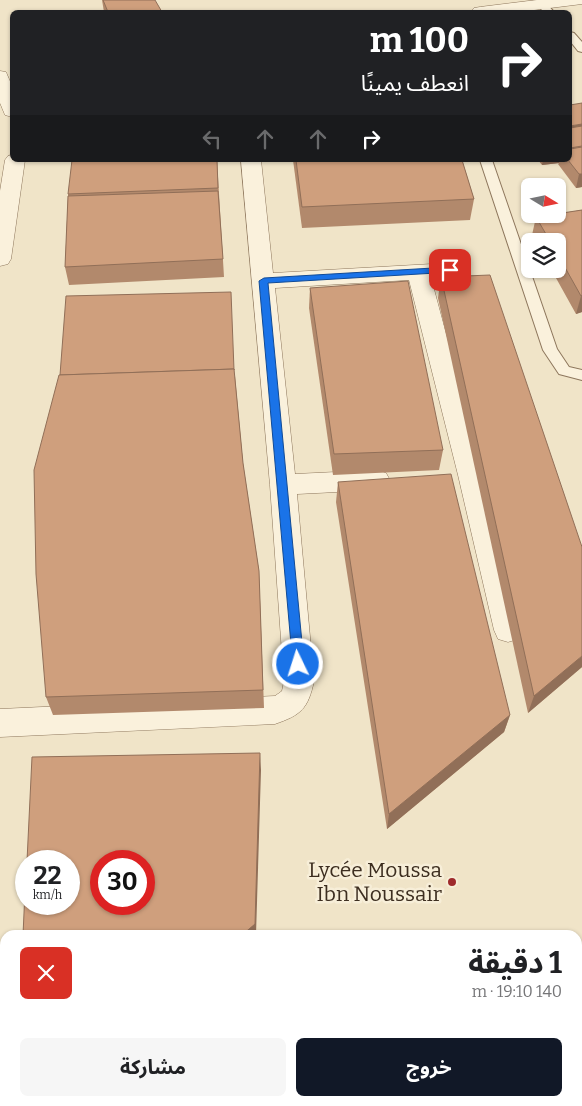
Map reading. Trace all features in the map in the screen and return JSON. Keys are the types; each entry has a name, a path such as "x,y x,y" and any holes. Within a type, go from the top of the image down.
{"street":[{"path":"524,10 546,9 579,0"},
{"path":"0,76 10,106"},
{"path":"0,259 14,162"},
{"path":"0,723 275,710 284,708 296,695 299,681 283,485 251,162"},
{"path":"264,281 450,270"},
{"path":"418,272 461,476 508,630"},
{"path":"283,485 402,479"}],"lane":[{"path":"487,162 550,350 564,371 582,374"}],"building":[{"path":"103,0 155,0 161,10 107,10"},
{"path":"582,103 582,124 572,126 572,105"},
{"path":"582,126 582,146 572,148 572,128"},
{"path":"582,147 582,174 579,174 570,162 572,162 572,149"},
{"path":"72,162 217,162 218,188 68,194"},
{"path":"296,162 463,162 474,199 302,207"},
{"path":"218,191 223,259 65,267 68,196"},
{"path":"582,210 581,296 566,269 566,233 545,233 540,223 566,223 566,212"},
{"path":"490,275 582,547 582,656 534,696 441,277"},
{"path":"408,281 443,450 334,454 310,288"},
{"path":"231,292 234,369 60,375 66,296"},
{"path":"234,369 243,463 259,571 263,690 46,697 36,574 34,470 59,375"},
{"path":"451,474 510,715 389,814 338,482"},
{"path":"260,753 255,924 248,930 23,930 24,915 80,915 80,850 28,850 32,757"}],"place":[{"name":"Lycée Moussa Ibn Noussair","path":"452,882"}],"route":[{"path":"298,664 264,281 450,270"}]}
